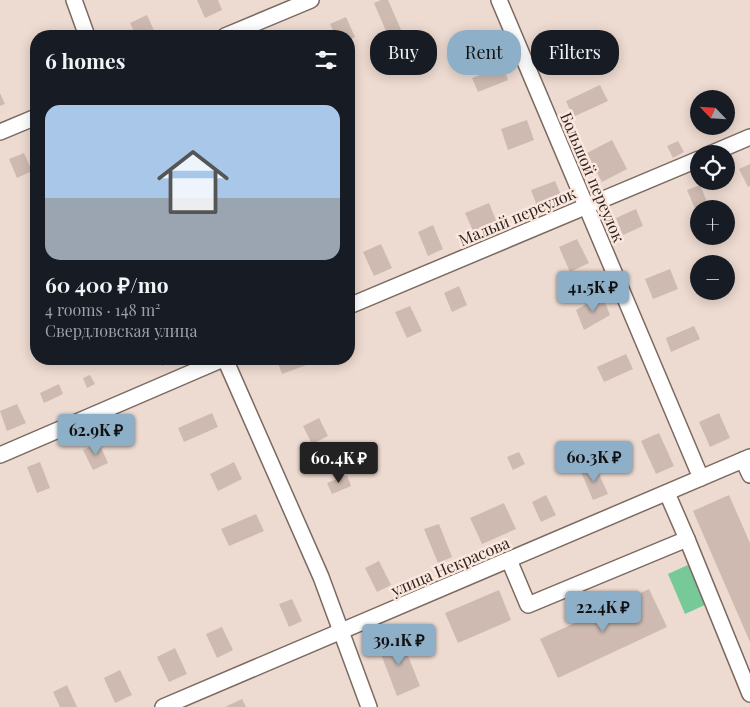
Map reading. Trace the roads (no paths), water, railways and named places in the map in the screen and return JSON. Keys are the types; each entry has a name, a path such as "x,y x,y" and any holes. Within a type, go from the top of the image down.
{"street":[{"path":"74,0 85,30"},
{"path":"239,30 311,0"},
{"name":"Большой переулок","path":"498,0 700,478"},
{"path":"0,132 30,120"},
{"path":"731,145 750,137"},
{"name":"Малый переулок","path":"355,303 690,163"},
{"path":"0,454 210,365"},
{"path":"227,365 321,577 369,707"},
{"path":"747,459 750,476"},
{"name":"улица Некрасова","path":"163,707 747,459"},
{"path":"667,493 750,694"},
{"path":"509,560 528,605 687,539"}]}
